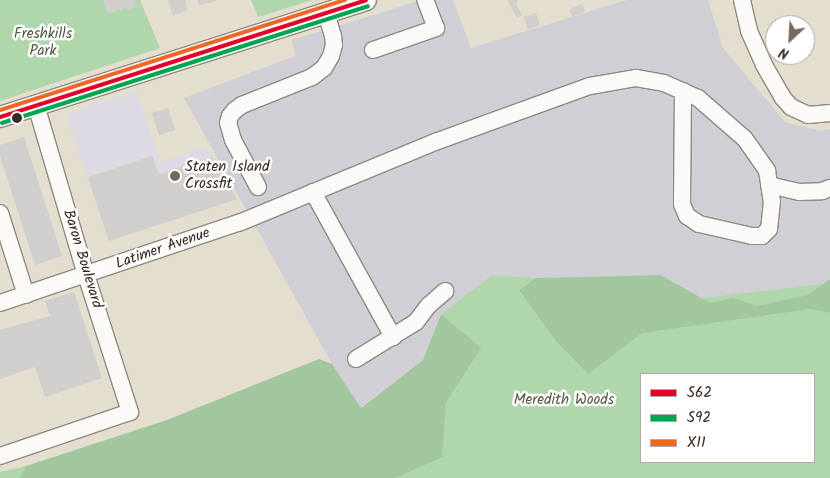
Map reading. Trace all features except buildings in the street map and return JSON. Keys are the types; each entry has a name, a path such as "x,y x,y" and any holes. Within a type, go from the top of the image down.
{"main road":[{"path":"0,117 363,0"}],"street":[{"path":"372,50 436,28 426,0"},
{"path":"742,0 749,31 764,65 783,98 792,107 808,115 830,113"},
{"path":"258,186 233,140 228,123 230,116 242,105 312,77 324,68 331,56 334,45 326,13"},
{"name":"Latimer Avenue","path":"0,303 241,222 435,142 590,86 636,78 664,83 683,91 698,98 745,139 767,171 772,201 769,228 762,236 752,236 699,224 687,216 682,204 683,91"},
{"name":"Baron Boulevard","path":"0,456 130,412 86,275 36,105"},
{"path":"769,185 799,192 822,192 830,188"},
{"path":"313,192 392,337"},
{"path":"0,213 26,295"},
{"path":"356,359 416,322 428,306 446,291"}],"shaded area":[{"path":"422,0 453,0 471,48 627,0 708,0 723,48 785,122 821,131 830,129 830,279 808,295 710,303 661,275 536,278 492,275 441,314 423,360 360,408 332,364 184,98 295,56 292,40"},
{"path":"136,91 161,162 206,147 237,199 109,241 66,114"}],"green space":[{"name":"Freshkills Park","path":"0,0 140,0 160,48 0,101"},
{"path":"251,0 313,0 258,17"},
{"name":"Meredith Woods","path":"492,275 536,278 519,290 539,317 830,283 830,478 396,478 407,473 444,427 446,403 480,349 441,314"},
{"path":"661,275 710,303 733,298 757,306 808,295 830,279 830,313 810,309 642,333 588,374 556,341 519,290 536,278"},
{"path":"441,314 481,348 446,403 442,457 396,478 19,478 26,466 167,420 319,359 332,364 361,408 423,360"},
{"path":"26,466 19,478 0,478 0,472"}],"transit line":[{"name":"X11","path":"0,110 345,0"},
{"name":"S62","path":"0,117 366,0"},
{"name":"S92","path":"2,123 368,6"}],"place":[{"name":"Staten Island Crossfit","path":"175,176"}]}
